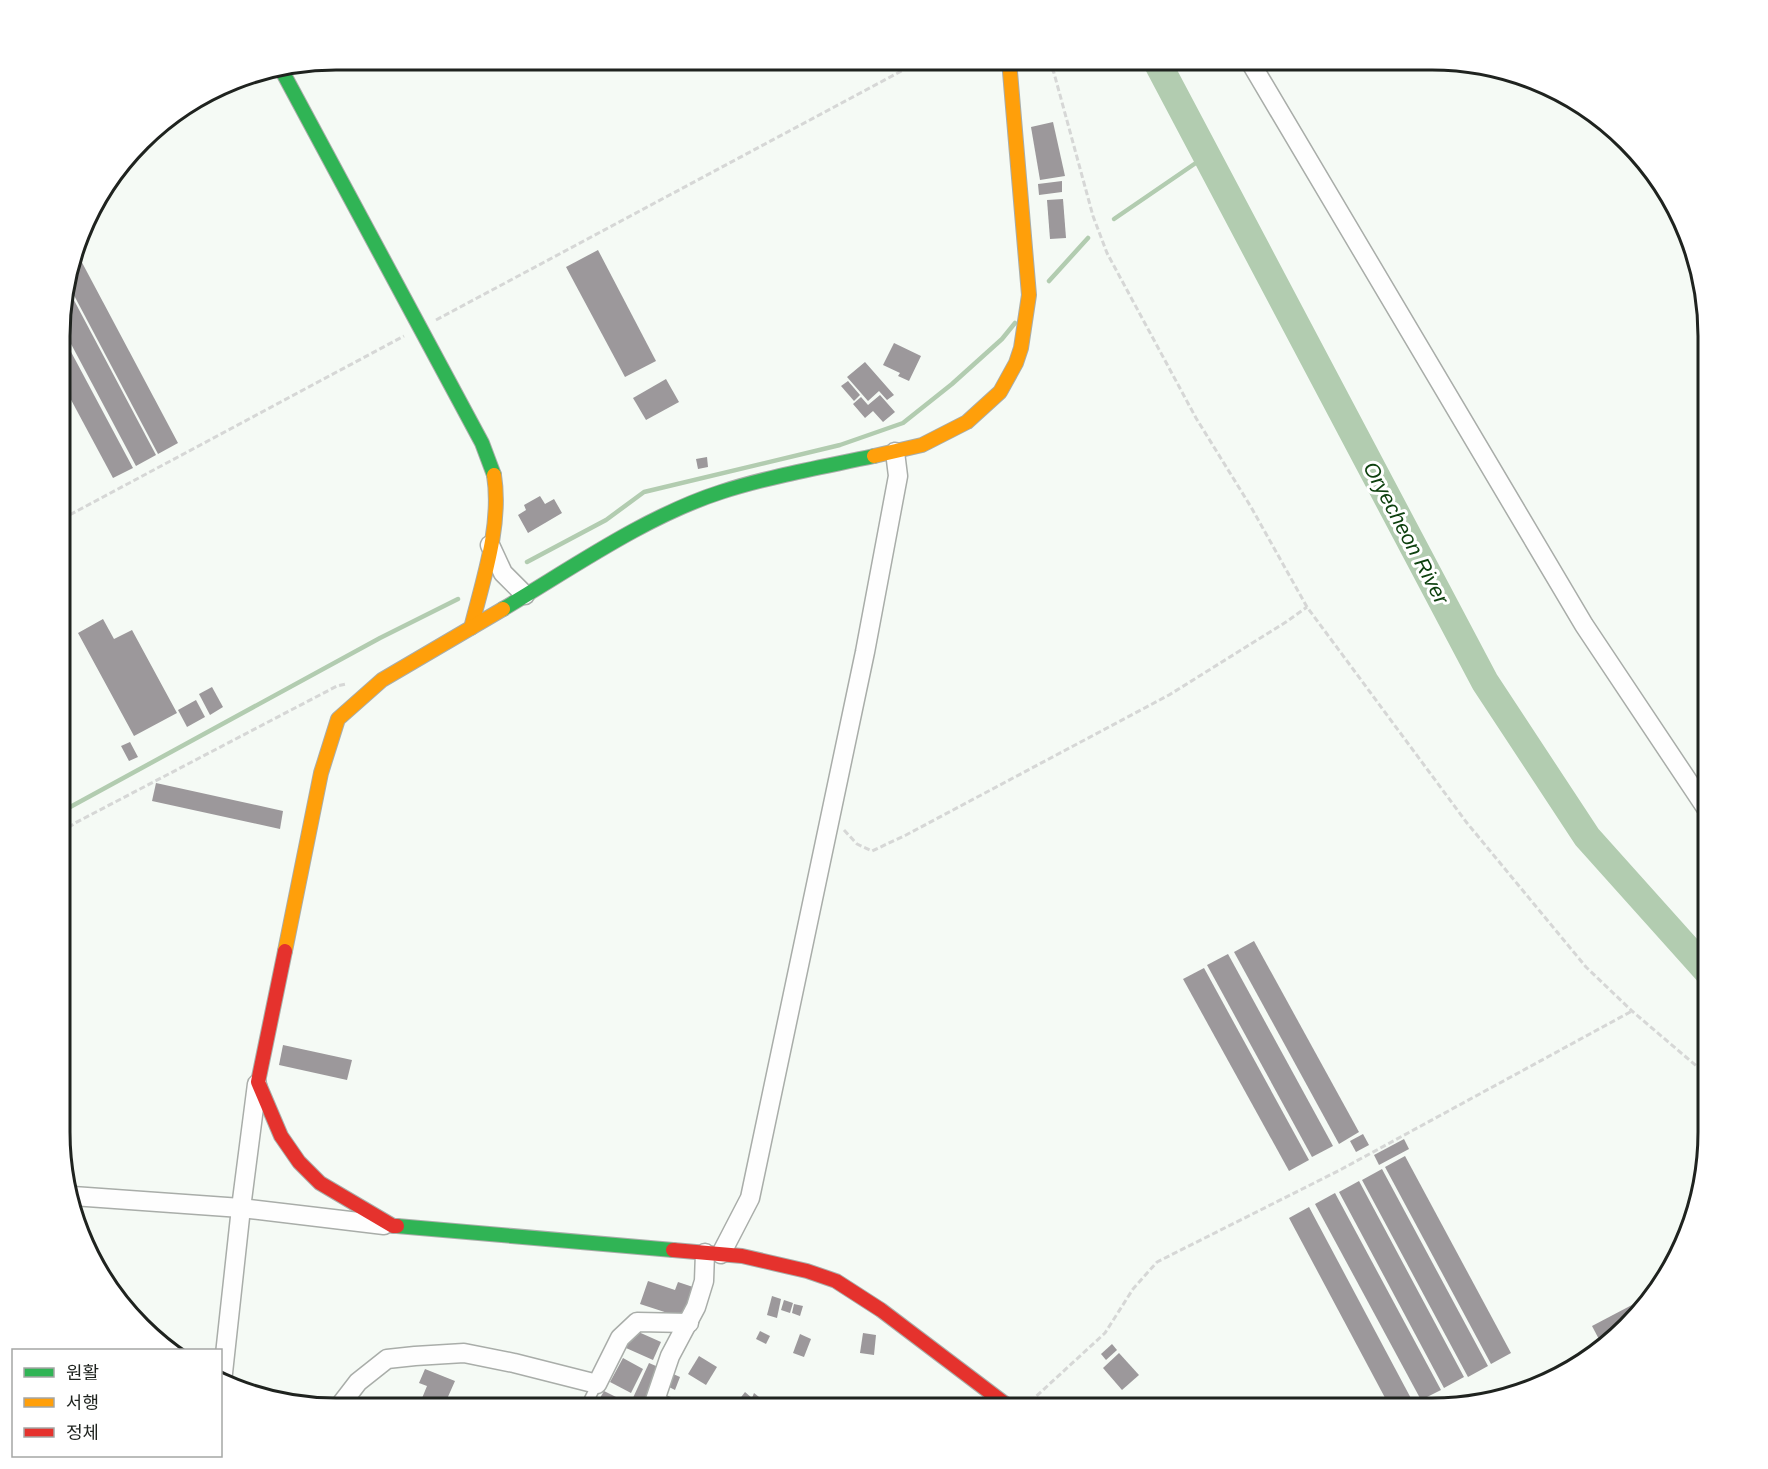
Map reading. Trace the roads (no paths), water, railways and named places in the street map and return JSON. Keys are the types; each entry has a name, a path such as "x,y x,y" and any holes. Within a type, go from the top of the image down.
{"street":[{"path":"223,1373 241,1208 258,1082 321,773 338,719 382,680 650,522 720,492 922,445 967,422 1000,392 1016,363 1021,348 1029,295 1010,70"},
{"path":"1255,70 1584,625 1698,796"},
{"path":"285,76 484,449 494,476 496,498 489,545 471,628"},
{"path":"655,1398 670,1356 689,1323 713,1253 750,1198 865,652 898,476 895,452"},
{"path":"489,545 503,573 525,595"},
{"path":"258,1082 281,1136 299,1162 320,1183 393,1226"},
{"path":"79,1196 241,1208 393,1226 742,1256 807,1271 836,1281 880,1310 997,1398"},
{"path":"346,1398 358,1382 387,1359 464,1353 597,1384 620,1338 637,1322 689,1323"}],"lane":[{"path":"590,1398 597,1384"}],"waterway":[{"name":"Oryecheon River","path":"1161,70 1485,682 1587,837 1698,961"},
{"path":"1114,219 1206,156"},
{"path":"1049,281 1088,238"},
{"path":"527,562 606,520 644,492 840,445 903,423 952,384 1002,339 1015,323"},
{"path":"70,807 380,638 458,599"}]}
